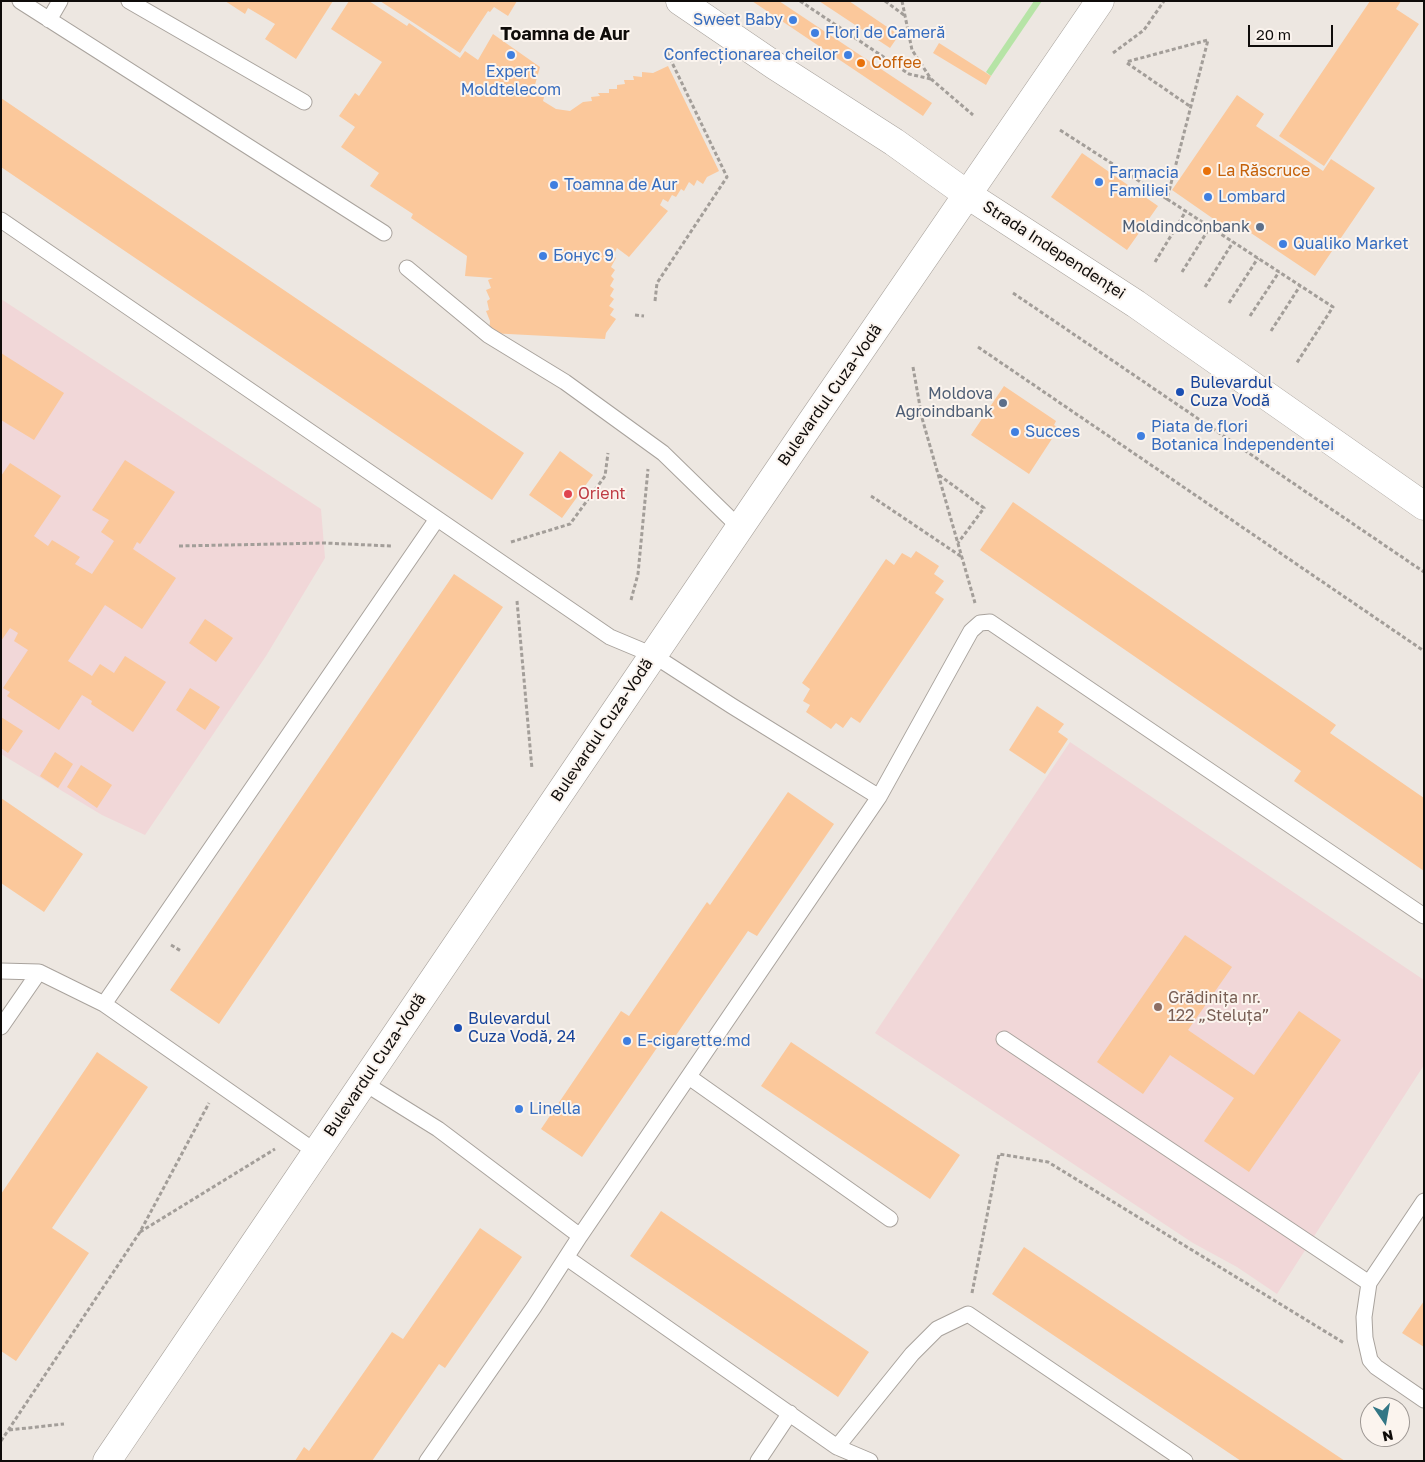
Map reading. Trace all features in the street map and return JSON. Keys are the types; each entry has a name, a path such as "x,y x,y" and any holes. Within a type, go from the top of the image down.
{"main road":[{"name":"Strada Independenței","path":"680,1 774,65 894,142 968,195 1136,304 1424,506"},
{"name":"Bulevardul Cuza-Vodă","path":"107,1461 653,655 1100,1"}],"lane":[{"path":"20,1 384,233"},
{"path":"49,20 60,1"},
{"path":"129,1 304,102"},
{"path":"1,220 610,637 653,655 879,797"},
{"path":"407,268 488,335 565,382 651,443 740,528"},
{"path":"104,1004 437,519"},
{"path":"427,1461 879,797 971,631 980,623 990,622 1002,629 1424,916"},
{"path":"1,971 40,972 104,1004 316,1152"},
{"path":"1,1027 40,972"},
{"path":"1004,1039 1369,1283"},
{"path":"689,1077 890,1219"},
{"path":"364,1082 438,1129 580,1236"},
{"path":"1424,1201 1369,1283 1364,1318 1365,1338 1370,1360 1376,1367 1424,1400"},
{"path":"567,1258 838,1447 870,1461"},
{"path":"838,1447 912,1354 937,1329 968,1314 1185,1461"},
{"path":"758,1461 790,1413"}],"path":[{"path":"800,1 908,74 931,79"},
{"path":"884,1 905,15"},
{"path":"902,1 912,50 931,79 973,115"},
{"path":"1113,53 1144,30 1164,1"},
{"path":"1167,199 1191,107 1208,40 1126,62 1191,107"},
{"path":"655,301 657,283 727,177 665,48"},
{"path":"1060,130 1333,307 1296,364"},
{"path":"1155,262 1186,211"},
{"path":"1182,272 1210,227"},
{"path":"1205,287 1233,242"},
{"path":"1229,303 1258,258"},
{"path":"1250,316 1278,272"},
{"path":"1271,331 1300,286"},
{"path":"1013,293 1424,572"},
{"path":"635,315 644,316"},
{"path":"978,347 1424,651"},
{"path":"913,367 922,418 980,623"},
{"path":"631,600 638,574 644,497 651,443"},
{"path":"503,545 570,524 605,476 608,453"},
{"path":"938,475 984,508 958,543"},
{"path":"871,496 962,557"},
{"path":"179,546 324,543 418,548"},
{"path":"514,572 532,769"},
{"path":"1,1441 140,1232 219,1085"},
{"path":"140,1232 275,1149"},
{"path":"968,1314 999,1154 1048,1162 1370,1360"},
{"path":"8,1430 64,1424"}],"shaded area":[{"path":"1,299 321,509 325,558 266,656 145,835 102,815 1,754"},
{"name":"Grădinița nr. 122 „Steluța”","path":"1070,742 1424,980 1424,1065 1277,1294 1237,1267 1193,1243 875,1033"}],"green space":[{"path":"1034,1 1042,1 991,76 986,72"}],"building":[{"path":"225,1 333,1 296,59 265,39 275,24 248,8 245,14"},
{"path":"349,1 369,1 407,26 409,23 460,58 465,51 478,60 493,34 540,67 533,92 535,92 535,96 544,97 543,101 556,109 570,111 583,102 592,101 591,97 600,96 598,93 609,93 609,89 617,89 617,85 625,84 624,80 634,80 633,76 642,77 642,72 653,73 668,66 719,171 707,177 703,184 697,180 694,186 689,182 684,191 681,189 676,197 672,195 668,202 663,199 660,205 668,211 629,257 617,248 613,256 616,258 611,267 615,270 611,276 614,279 610,286 614,289 610,296 614,299 609,306 614,309 610,315 616,319 606,333 605,339 489,333 490,321 486,311 489,310 487,301 490,299 486,290 491,288 488,280 493,278 465,276 467,256 411,218 413,214 370,186 379,173 341,147 355,127 339,116 355,93 359,96 382,62 331,29"},
{"path":"380,1 517,1 508,16 494,7 490,12 488,11 460,53"},
{"path":"752,1 779,1 932,103 923,116"},
{"path":"819,1 849,1 899,35 890,48"},
{"path":"1370,1 1401,1 1396,9 1419,24 1324,166 1279,136"},
{"path":"939,43 991,76 986,85 933,53"},
{"path":"1237,95 1264,114 1256,126 1323,171 1331,159 1375,188 1315,276 1233,221 1228,229 1172,190"},
{"path":"1,98 524,453 492,500 1,167"},
{"path":"1082,153 1158,206 1127,250 1051,197"},
{"path":"1,353 64,393 34,440 1,420"},
{"name":"Succes","path":"1004,386 1056,421 1054,425 1059,428 1029,474 971,435"},
{"path":"560,451 593,475 562,518 529,495"},
{"path":"125,460 175,492 140,544 137,542 133,549 176,578 142,629 105,605 68,661 92,676 100,664 114,673 125,656 166,682 133,732 91,704 92,701 82,695 59,730 7,696 10,692 3,688 28,650 14,641 18,633 10,628 1,641 1,476 10,463 61,496 34,536 48,546 52,540 80,557 75,564 92,574 114,541 101,532 109,520 92,510"},
{"path":"1013,502 1336,725 1330,733 1424,798 1424,871 1294,781 1301,771 980,550"},
{"path":"916,551 939,566 934,574 944,581 935,593 944,599 860,723 851,717 843,728 836,723 831,729 806,712 810,705 803,701 810,689 802,683 886,559 894,565 902,553 911,558"},
{"path":"454,574 503,607 219,1024 170,990"},
{"path":"205,619 233,638 216,662 189,643"},
{"path":"190,688 220,707 205,730 176,710"},
{"path":"1037,706 1064,724 1058,732 1068,739 1045,774 1009,750"},
{"path":"1,717 23,731 8,753 1,748"},
{"path":"55,752 73,764 58,788 40,776"},
{"path":"81,765 112,785 97,808 67,787"},
{"path":"788,792 834,824 757,936 748,931 670,1044 663,1039 582,1157 541,1129 621,1011 629,1016 707,902 710,905"},
{"path":"1,798 83,854 44,912 1,883"},
{"path":"1185,935 1232,967 1188,1030 1254,1075 1299,1011 1341,1040 1249,1172 1204,1141 1234,1098 1170,1055 1143,1094 1097,1062"},
{"path":"791,1042 960,1155 930,1199 761,1086"},
{"path":"97,1052 148,1087 52,1228 89,1253 16,1361 1,1351 1,1194"},
{"path":"661,1211 869,1352 838,1397 630,1256"},
{"path":"480,1228 522,1257 445,1368 439,1364 372,1461 295,1461 304,1447 309,1451 392,1332 403,1339"},
{"path":"1024,1247 1345,1461 1241,1461 992,1294"},
{"path":"1424,1301 1424,1347 1402,1333"}],"place":[{"name":"Sweet Baby","path":"793,20"},
{"name":"Flori de Cameră","path":"815,33"},
{"name":"Expert Moldtelecom","path":"511,55"},
{"name":"Confecționarea cheilor","path":"848,55"},
{"name":"Coffee","path":"861,63"},
{"name":"La Răscruce","path":"1207,171"},
{"name":"Farmacia Familiei","path":"1099,182"},
{"name":"Toamna de Aur","path":"554,185"},
{"name":"Lombard","path":"1208,197"},
{"name":"Moldindconbank","path":"1260,227"},
{"name":"Qualiko Market","path":"1283,244"},
{"name":"Бонус 9","path":"543,256"},
{"name":"Bulevardul Cuza Vodă","path":"1180,392"},
{"name":"Moldova Agroindbank","path":"1003,403"},
{"name":"Succes","path":"1015,432"},
{"name":"Piata de flori Botanica Independentei","path":"1141,436"},
{"name":"Orient","path":"568,494"},
{"name":"Grădinița nr. 122 „Steluța”","path":"1158,1007"},
{"name":"Bulevardul Cuza Vodă, 24","path":"458,1028"},
{"name":"E-cigarette.md","path":"627,1041"},
{"name":"Linella","path":"519,1109"}],"district":[{"name":"Toamna de Aur","path":"565,34"}]}
